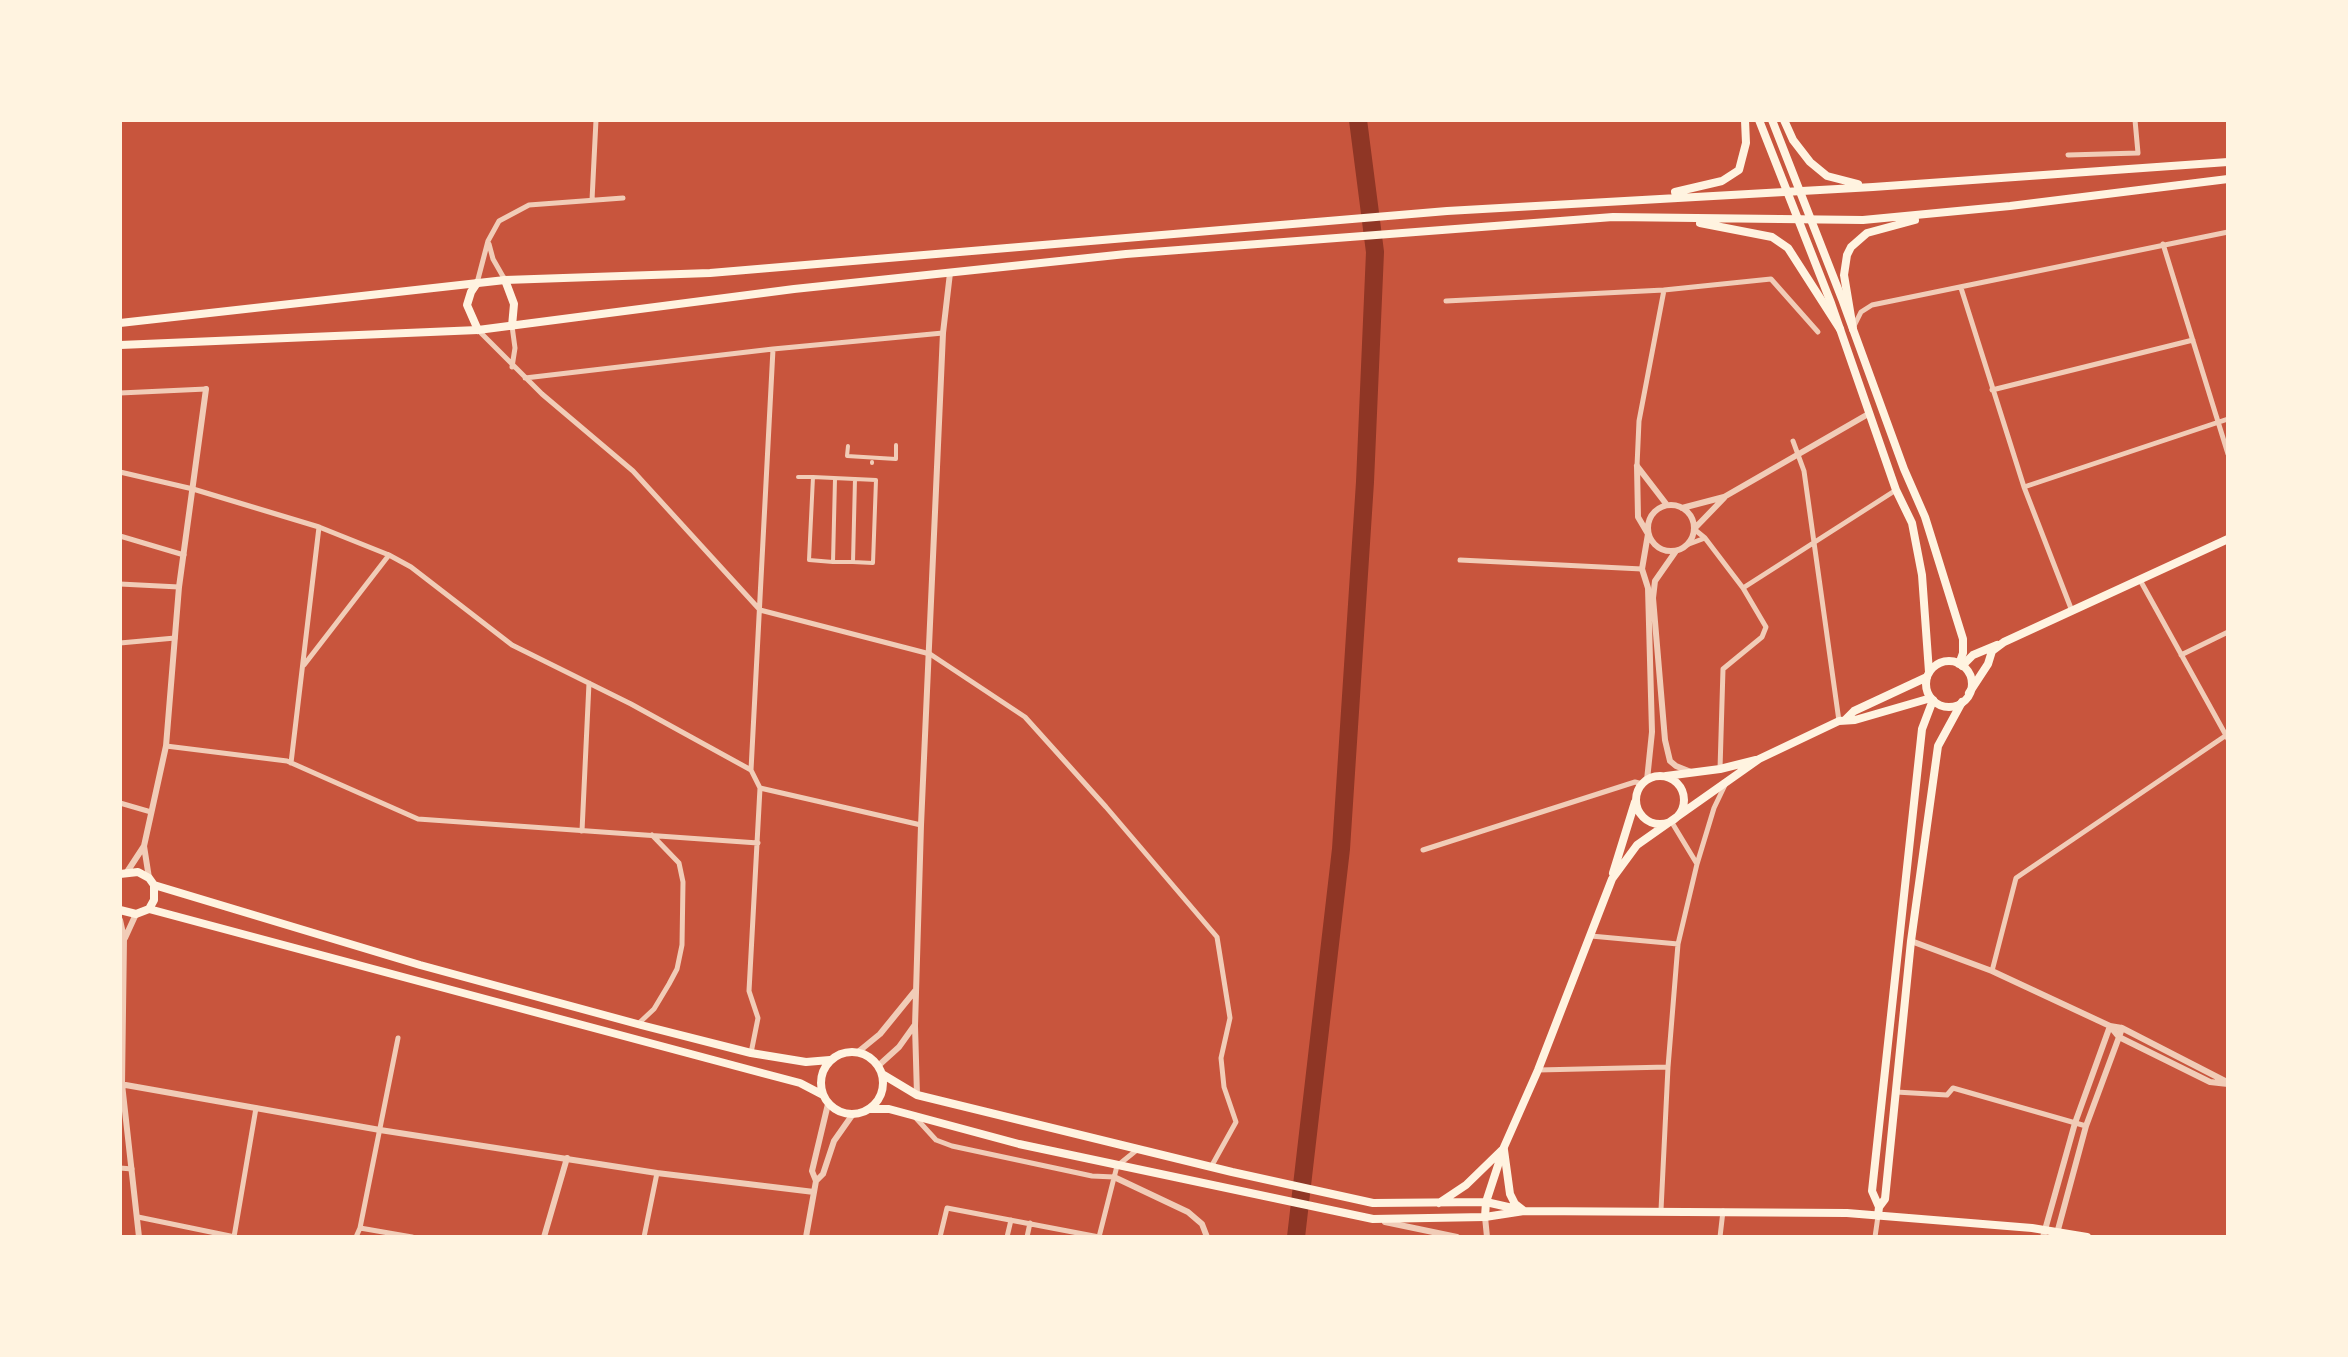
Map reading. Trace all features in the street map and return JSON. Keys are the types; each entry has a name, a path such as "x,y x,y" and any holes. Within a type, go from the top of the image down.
{"main road":[{"path":"1649,198 1711,185 1732,176 1738,170 1746,143 1744,120"},
{"path":"1759,120 1831,303 1896,490 1912,523 1927,626 1926,688 1932,699 1949,707 1962,702"},
{"path":"1772,120 1842,298 1943,571 1963,639 1961,665 1971,679 1970,693"},
{"path":"1784,120 1803,155 1820,171 1836,180 1873,187"},
{"path":"120,323 164,320 505,280 710,273 1447,211 1873,187 2228,162"},
{"path":"120,345 478,330 759,294 1126,254 1292,244 1613,217 1863,219 1940,213 2228,179"},
{"path":"1853,329 1844,275 1847,255 1856,241 1868,233 1940,213"},
{"path":"1679,219 1772,237 1788,248 1840,329"},
{"path":"505,280 514,304 512,326"},
{"path":"477,283 467,305 478,330"},
{"path":"1485,1217 1486,1202 1504,1147 1539,1071 1612,879 1636,801 1645,782 1660,777 1720,769 1760,759 1843,720 1854,711 1928,675 1943,662 1961,665 1973,655 2228,539"},
{"path":"1879,1207 1885,1199 1911,941 1938,746 1962,702 1988,664 1992,651 2004,642"},
{"path":"1843,720 1855,720 1932,699"},
{"path":"1878,1216 1879,1207 1872,1191 1922,729 1932,699"},
{"path":"1612,879 1637,845 1760,759"},
{"path":"1636,801 1639,811 1649,822 1664,824 1671,821 1681,810 1683,795 1674,782 1660,777"},
{"path":"124,873 138,872 152,881 420,965 750,1053 806,1062 830,1060 843,1053 858,1052 872,1059 880,1070 917,1095 1232,1172 1373,1203 1486,1202 1524,1211"},
{"path":"149,909 154,900 152,881"},
{"path":"120,910 136,914 149,909 762,1072 800,1083 823,1095"},
{"path":"830,1060 822,1074 823,1095 828,1104 836,1110 853,1114 870,1109 890,1109 1019,1144 1373,1219 1485,1217 1524,1211 1723,1210 1847,1213 2086,1237"},
{"path":"870,1109 880,1096 880,1070"},
{"path":"1437,1204 1466,1185 1504,1147"},
{"path":"1504,1147 1510,1194 1515,1204 1524,1211"}],"street":[{"path":"592,200 597,120"},
{"path":"2068,155 2138,153 2135,120"},
{"path":"477,283 488,241 500,221 530,204 623,198"},
{"path":"1853,329 1862,312 1872,305 2228,232"},
{"path":"488,241 494,260 505,280"},
{"path":"2163,244 2228,454"},
{"path":"917,1095 915,1026 921,825 943,333 950,273"},
{"path":"1446,301 1664,290 1771,279 1818,332"},
{"path":"1961,288 2024,487 2072,611"},
{"path":"1664,290 1639,421 1638,518 1651,541 1661,550 1676,551"},
{"path":"512,326 515,348 512,367"},
{"path":"478,330 512,367 633,471 760,610 930,654 1025,717 1217,937 1230,1018 1221,1058 1224,1087 1236,1122 1212,1167"},
{"path":"525,378 773,349 943,333"},
{"path":"1992,390 2193,340"},
{"path":"750,1053 758,1018 749,991 760,788 751,770 773,349"},
{"path":"120,393 206,389 179,587 166,746 144,846 152,881"},
{"path":"1637,466 1666,505 1682,508 1724,497 1870,413"},
{"path":"2024,487 2228,419"},
{"path":"1793,441 1799,454 1843,720"},
{"path":"848,446 847,456 897,459 896,445"},
{"path":"120,472 193,489 319,527 389,555 411,567 512,645 589,683 751,770"},
{"path":"798,477 813,477 876,480 873,563 809,561 813,477"},
{"path":"833,562 835,478"},
{"path":"853,562 855,479"},
{"path":"1743,588 1896,490"},
{"path":"1689,544 1694,529 1724,497"},
{"path":"1423,850 1635,782 1645,782 1652,743 1648,588 1642,569 1651,516 1666,505"},
{"path":"1682,508 1691,517 1694,529 1705,538 1743,588 1766,627 1762,638 1723,669 1720,769"},
{"path":"291,763 319,527"},
{"path":"120,536 183,555"},
{"path":"1695,773 1676,766 1670,761 1665,740 1653,598 1655,581 1676,551 1705,538"},
{"path":"303,666 389,555"},
{"path":"1460,560 1642,569"},
{"path":"1992,971 2016,878 2227,736 2140,580"},
{"path":"120,584 179,587"},
{"path":"2181,655 2228,632"},
{"path":"120,643 175,638"},
{"path":"582,831 589,683"},
{"path":"166,746 291,763 418,819 758,843"},
{"path":"1661,1210 1668,1067 1678,944 1697,864 1714,808 1725,785"},
{"path":"760,788 921,825"},
{"path":"120,803 151,812"},
{"path":"1671,821 1697,864"},
{"path":"638,1024 654,1009 669,984 677,969 682,945 683,882 679,862 652,836"},
{"path":"124,873 144,846"},
{"path":"122,938 136,914"},
{"path":"120,920 122,938 121,1084 139,1237"},
{"path":"1591,936 1678,944"},
{"path":"1911,941 1992,971 2110,1026 2122,1028 2228,1083"},
{"path":"858,1052 880,1034 916,991"},
{"path":"880,1070 915,1026"},
{"path":"2110,1026 2119,1037 2210,1082 2228,1083"},
{"path":"2044,1233 2075,1123 2110,1026"},
{"path":"2057,1234 2086,1126 2122,1028"},
{"path":"356,1237 360,1228 398,1038"},
{"path":"1539,1071 1668,1067"},
{"path":"121,1084 380,1130 657,1173 814,1192"},
{"path":"1896,1092 1947,1095 1953,1088 2086,1126"},
{"path":"806,1237 816,1181 812,1171 828,1104"},
{"path":"138,1217 234,1237 256,1108"},
{"path":"816,1181 823,1174 834,1140 853,1114"},
{"path":"914,1116 936,1140 952,1146 1075,1173 1114,1177 1188,1212 1202,1224 1207,1237"},
{"path":"940,1237 947,1208 1099,1237 1117,1166 1138,1149"},
{"path":"544,1237 567,1158"},
{"path":"120,1168 132,1170"},
{"path":"644,1237 657,1173"},
{"path":"1720,1237 1723,1210"},
{"path":"1875,1237 1878,1216"},
{"path":"1485,1217 1487,1237"},
{"path":"1373,1219 1457,1237"},
{"path":"1007,1237 1011,1220"},
{"path":"1027,1237 1030,1223"},
{"path":"360,1228 412,1237"}],"waterway":[{"path":"1296,1237 1341,849 1365,482 1375,252 1358,120"}]}
